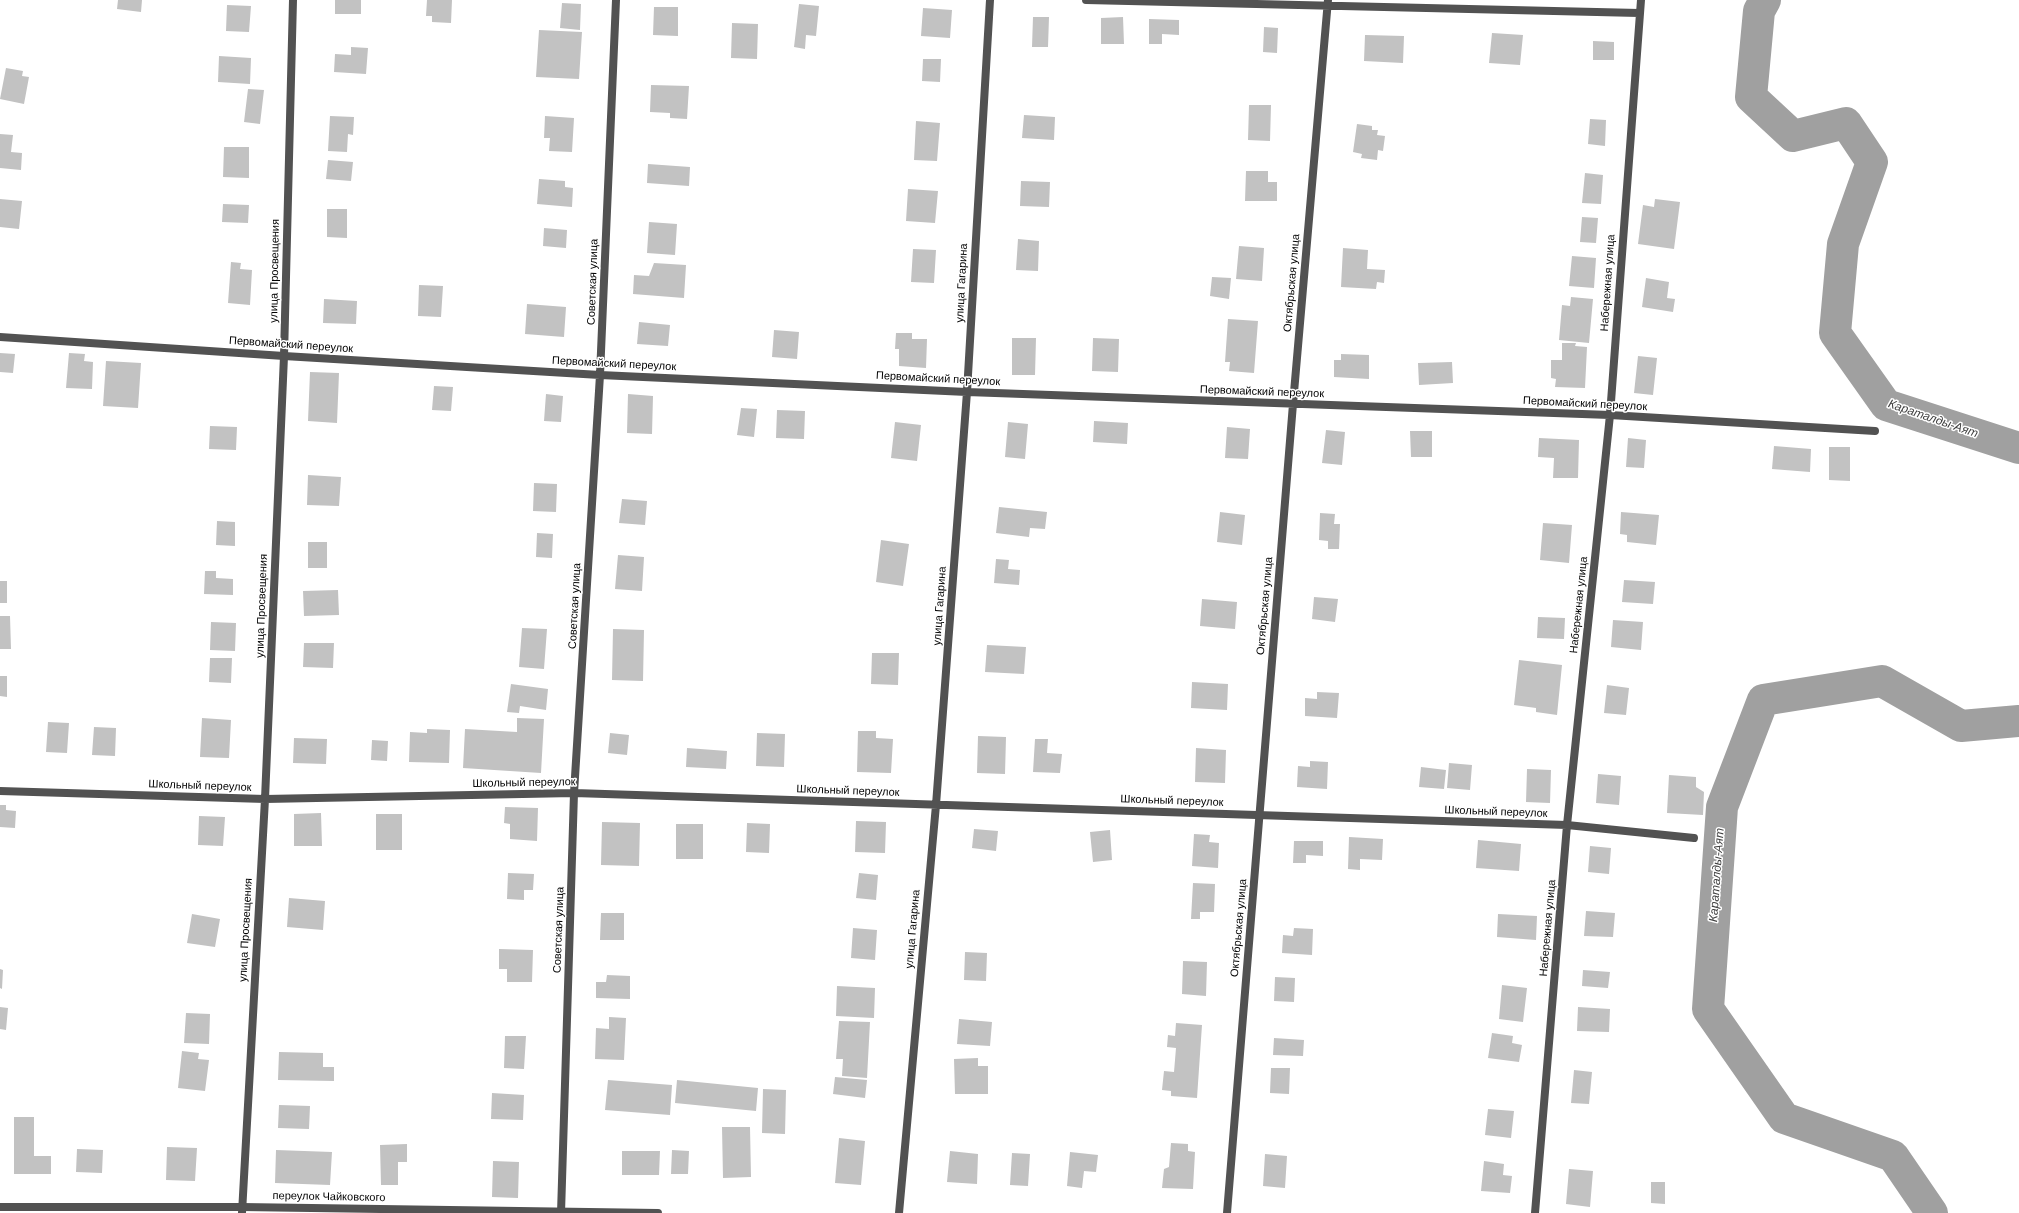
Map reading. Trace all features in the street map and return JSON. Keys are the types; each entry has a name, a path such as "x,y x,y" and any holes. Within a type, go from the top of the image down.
{"street":[{"name":"улица Просвещения","path":"242,1210 265,799 284,356 293,0"},
{"name":"Советская улица","path":"561,1212 574,794 600,375 616,0"},
{"name":"улица Гагарина","path":"899,1213 936,805 967,392 990,0"},
{"path":"1086,0 1327,3 1640,13"},
{"name":"Набережная улица","path":"1535,1213 1567,825 1610,415 1641,0"},
{"name":"Октябрьская улица","path":"1227,1213 1292,404 1327,3"},
{"name":"Первомайский переулок","path":"0,337 600,375 967,392 1610,415 1875,431"},
{"name":"Школьный переулок","path":"0,791 265,799 574,794 1567,825 1694,838"},
{"name":"переулок Чайковского","path":"0,1207 658,1213"}],"building":[{"path":"118,0 142,0 141,12 117,9"},
{"path":"335,0 361,0 361,14 335,14"},
{"path":"427,0 452,0 451,23 432,22 432,16 426,16"},
{"path":"562,3 581,4 580,30 560,28"},
{"path":"799,4 819,6 816,36 806,35 805,49 794,47"},
{"path":"227,5 251,6 249,32 226,31"},
{"path":"654,7 678,7 678,36 653,35"},
{"path":"923,8 952,10 950,38 921,36"},
{"path":"1033,17 1049,17 1048,47 1032,47"},
{"path":"1123,17 1124,44 1101,44 1101,18"},
{"path":"1149,19 1179,20 1179,35 1162,34 1162,44 1149,44"},
{"path":"732,23 758,24 757,59 731,58"},
{"path":"1264,27 1278,28 1277,53 1263,52"},
{"path":"539,30 582,32 579,79 536,77"},
{"path":"1492,33 1523,35 1520,65 1489,63"},
{"path":"1365,35 1404,36 1403,63 1364,61"},
{"path":"1593,41 1614,42 1614,60 1593,60"},
{"path":"351,47 368,48 366,74 334,72 335,54 351,55"},
{"path":"219,56 251,58 250,84 218,82"},
{"path":"923,59 941,59 940,82 922,81"},
{"path":"6,68 23,71 22,76 29,77 24,104 0,99"},
{"path":"651,85 689,86 687,119 670,118 670,113 650,112"},
{"path":"248,89 264,90 260,124 244,122"},
{"path":"1249,105 1271,105 1270,141 1248,140"},
{"path":"1024,115 1055,117 1054,140 1022,138"},
{"path":"330,116 354,117 353,135 348,134 347,152 328,151"},
{"path":"545,116 574,118 572,152 549,151 550,138 544,138"},
{"path":"1590,119 1606,120 1605,146 1588,144"},
{"path":"916,121 940,123 937,161 914,160"},
{"path":"1357,124 1372,126 1372,130 1378,130 1377,135 1385,136 1383,151 1378,150 1377,160 1361,158 1362,154 1353,152"},
{"path":"0,134 13,135 11,152 22,153 21,170 0,168"},
{"path":"224,147 249,147 249,178 223,177"},
{"path":"328,160 353,162 351,181 326,179"},
{"path":"648,164 690,167 689,186 647,183"},
{"path":"1246,171 1268,171 1268,182 1277,182 1277,201 1245,201"},
{"path":"1585,173 1603,175 1601,204 1582,203"},
{"path":"539,179 565,181 565,187 573,188 572,207 537,204"},
{"path":"1021,181 1050,182 1049,207 1020,206"},
{"path":"908,189 938,191 935,223 906,221"},
{"path":"0,199 22,201 19,229 0,227"},
{"path":"1655,199 1680,202 1674,249 1638,244 1643,205 1654,207"},
{"path":"223,204 249,205 248,223 222,222"},
{"path":"327,209 347,209 347,238 327,237"},
{"path":"1582,217 1598,218 1596,243 1580,242"},
{"path":"649,222 677,224 675,255 647,253"},
{"path":"544,228 567,230 566,248 543,246"},
{"path":"1018,239 1039,241 1038,271 1016,270"},
{"path":"1239,246 1264,248 1262,281 1236,279"},
{"path":"1343,248 1368,250 1367,269 1385,270 1384,283 1377,282 1376,289 1341,287"},
{"path":"913,249 936,250 934,283 911,282"},
{"path":"1572,256 1596,258 1594,288 1569,286"},
{"path":"231,262 241,263 240,269 252,270 250,305 228,303"},
{"path":"654,263 686,265 684,298 633,294 634,275 649,276"},
{"path":"1212,277 1231,278 1229,299 1210,296"},
{"path":"1646,278 1669,282 1667,298 1675,299 1673,312 1642,307"},
{"path":"419,285 443,286 441,317 418,316"},
{"path":"1571,297 1593,299 1589,343 1559,340 1562,305 1570,306"},
{"path":"324,299 357,301 356,324 323,323"},
{"path":"527,304 566,307 564,337 525,334"},
{"path":"1228,319 1258,321 1254,373 1229,371 1230,362 1225,362"},
{"path":"639,322 670,325 668,346 637,344"},
{"path":"774,330 799,332 797,359 772,357"},
{"path":"896,333 912,333 912,339 927,339 926,368 899,366 899,349 895,349"},
{"path":"1012,338 1036,338 1035,375 1012,375"},
{"path":"1093,338 1119,339 1118,372 1092,371"},
{"path":"1562,343 1576,343 1575,346 1587,347 1585,388 1555,387 1556,379 1551,378 1551,360 1562,360"},
{"path":"0,353 15,354 13,373 0,372"},
{"path":"69,353 85,354 84,361 93,362 92,389 66,388"},
{"path":"1341,354 1369,355 1369,379 1334,377 1334,360 1341,360"},
{"path":"1638,356 1657,358 1653,395 1634,393"},
{"path":"106,361 141,363 138,408 103,406"},
{"path":"1452,362 1453,383 1419,385 1418,363"},
{"path":"310,372 339,373 337,423 308,421"},
{"path":"434,386 453,387 451,411 432,410"},
{"path":"546,394 563,396 561,422 544,421"},
{"path":"628,394 653,396 652,434 627,433"},
{"path":"741,408 757,409 754,437 737,435"},
{"path":"777,410 805,411 804,439 776,438"},
{"path":"1094,421 1128,423 1127,444 1093,442"},
{"path":"895,422 921,425 917,461 891,458"},
{"path":"1008,422 1028,424 1025,459 1005,457"},
{"path":"210,426 237,427 236,450 209,449"},
{"path":"1227,427 1250,429 1248,459 1225,458"},
{"path":"1326,430 1345,432 1342,465 1322,463"},
{"path":"1410,431 1432,431 1432,457 1411,457"},
{"path":"1539,438 1579,440 1578,478 1553,478 1554,458 1538,457"},
{"path":"1628,438 1646,440 1644,468 1626,467"},
{"path":"1774,446 1811,449 1810,472 1772,469"},
{"path":"1829,447 1850,447 1850,481 1829,480"},
{"path":"308,475 341,477 339,506 307,505"},
{"path":"534,483 557,484 556,512 533,511"},
{"path":"622,499 647,501 645,525 619,523"},
{"path":"999,507 1047,512 1045,529 1030,528 1029,537 996,533"},
{"path":"1220,512 1245,515 1242,545 1217,542"},
{"path":"1621,512 1659,515 1656,545 1627,542 1627,535 1620,534"},
{"path":"1320,513 1335,514 1334,524 1340,524 1339,549 1328,549 1328,541 1319,540"},
{"path":"217,521 235,522 235,546 216,545"},
{"path":"1543,523 1572,525 1569,563 1540,560"},
{"path":"537,533 553,534 552,558 536,557"},
{"path":"881,540 909,544 903,586 876,582"},
{"path":"308,542 327,542 327,568 308,568"},
{"path":"618,555 644,557 642,591 615,589"},
{"path":"996,559 1009,560 1008,569 1020,570 1019,585 994,583"},
{"path":"205,571 216,571 216,578 233,579 233,595 204,594"},
{"path":"1624,580 1655,582 1653,604 1622,602"},
{"path":"0,581 7,581 7,603 0,603"},
{"path":"338,590 339,615 304,616 303,591"},
{"path":"1314,597 1338,599 1335,622 1312,619"},
{"path":"1202,599 1237,602 1235,629 1200,626"},
{"path":"0,616 10,616 11,649 0,649"},
{"path":"1538,617 1565,618 1564,639 1537,638"},
{"path":"1613,620 1643,622 1641,650 1611,647"},
{"path":"211,622 236,623 235,651 210,650"},
{"path":"522,628 547,629 544,669 519,667"},
{"path":"613,629 644,630 643,681 612,680"},
{"path":"304,643 334,643 333,668 303,667"},
{"path":"987,645 1026,647 1024,674 985,672"},
{"path":"872,653 899,653 898,685 871,684"},
{"path":"210,658 232,658 231,683 209,682"},
{"path":"1519,660 1562,665 1557,715 1536,712 1536,708 1514,705"},
{"path":"0,676 7,676 7,697 0,696"},
{"path":"1192,682 1228,684 1227,710 1191,708"},
{"path":"511,684 548,689 546,710 520,706 519,713 507,712"},
{"path":"1607,685 1629,688 1626,715 1604,713"},
{"path":"1317,692 1339,693 1337,718 1305,716 1305,698 1317,699"},
{"path":"202,718 231,720 229,758 200,757"},
{"path":"517,718 544,719 541,773 463,768 465,729 517,732"},
{"path":"48,722 69,723 67,753 46,752"},
{"path":"94,727 116,728 115,756 92,755"},
{"path":"427,729 450,730 449,763 409,762 410,732 427,733"},
{"path":"858,731 876,731 876,738 893,739 891,773 857,772"},
{"path":"610,733 629,735 627,755 608,753"},
{"path":"757,733 785,734 784,767 756,766"},
{"path":"978,736 1006,737 1005,774 977,773"},
{"path":"294,738 327,739 326,764 293,763"},
{"path":"1035,739 1048,739 1047,753 1062,754 1060,773 1033,772"},
{"path":"372,740 388,741 387,761 371,760"},
{"path":"687,748 727,751 726,769 686,767"},
{"path":"1196,748 1226,750 1225,783 1195,782"},
{"path":"1310,761 1328,762 1327,789 1297,787 1298,766 1310,767"},
{"path":"1449,763 1472,765 1470,790 1447,788"},
{"path":"1421,767 1446,770 1444,789 1419,787"},
{"path":"1527,769 1551,770 1550,803 1526,802"},
{"path":"1598,774 1621,776 1619,805 1596,803"},
{"path":"1669,775 1696,777 1696,787 1704,792 1703,815 1667,813"},
{"path":"0,805 6,805 6,810 16,811 15,828 0,827"},
{"path":"505,807 538,808 537,841 510,839 510,824 504,823"},
{"path":"321,813 322,846 294,846 294,814"},
{"path":"376,814 402,814 402,850 376,850"},
{"path":"199,816 225,817 223,846 198,845"},
{"path":"856,821 886,822 885,853 855,852"},
{"path":"602,822 640,823 639,866 601,865"},
{"path":"747,823 770,824 769,853 746,852"},
{"path":"676,824 703,824 703,859 676,859"},
{"path":"974,829 998,831 996,851 972,848"},
{"path":"1110,830 1112,860 1093,862 1090,832"},
{"path":"1194,834 1210,835 1209,842 1219,843 1218,868 1192,866"},
{"path":"1349,837 1383,839 1382,860 1360,859 1360,870 1348,869"},
{"path":"1478,840 1521,844 1519,871 1476,868"},
{"path":"1294,841 1323,841 1323,856 1306,855 1306,863 1293,863"},
{"path":"1590,846 1611,848 1609,874 1588,872"},
{"path":"508,873 534,874 533,890 524,890 524,900 507,899"},
{"path":"859,873 878,875 876,900 856,898"},
{"path":"1193,883 1215,884 1214,912 1200,912 1200,919 1191,919"},
{"path":"289,898 325,901 323,930 287,927"},
{"path":"1586,911 1615,913 1613,937 1584,936"},
{"path":"601,913 624,913 624,940 600,940"},
{"path":"192,914 220,919 215,947 187,943"},
{"path":"1498,914 1537,916 1536,940 1497,937"},
{"path":"853,928 877,930 875,960 851,958"},
{"path":"1294,928 1313,929 1312,955 1282,953 1283,935 1293,936"},
{"path":"499,949 533,950 532,982 507,982 507,969 499,969"},
{"path":"965,952 987,953 986,981 964,980"},
{"path":"1183,961 1207,962 1206,996 1182,994"},
{"path":"0,969 3,970 2,989 0,988"},
{"path":"1583,970 1610,972 1608,988 1582,986"},
{"path":"607,975 630,976 630,999 596,998 596,982 606,982"},
{"path":"1275,977 1295,978 1294,1002 1274,1001"},
{"path":"1502,985 1527,988 1523,1022 1499,1019"},
{"path":"837,986 875,988 874,1018 836,1016"},
{"path":"0,1007 8,1008 6,1030 0,1029"},
{"path":"1578,1007 1610,1009 1609,1032 1577,1031"},
{"path":"186,1013 210,1014 209,1044 184,1043"},
{"path":"609,1017 626,1018 624,1060 595,1059 596,1028 609,1029"},
{"path":"959,1019 992,1022 990,1046 957,1044"},
{"path":"839,1021 870,1022 867,1078 842,1076 843,1059 836,1059"},
{"path":"1176,1023 1202,1025 1197,1098 1171,1096 1171,1091 1162,1090 1164,1071 1174,1072 1176,1048 1167,1047 1168,1035 1175,1036"},
{"path":"1492,1033 1513,1036 1512,1043 1522,1045 1519,1062 1488,1058"},
{"path":"505,1036 526,1036 524,1069 504,1068"},
{"path":"1274,1038 1304,1040 1303,1056 1273,1055"},
{"path":"182,1051 199,1053 198,1059 209,1060 205,1091 178,1088"},
{"path":"279,1052 323,1053 323,1067 334,1067 334,1081 278,1080"},
{"path":"978,1058 978,1066 988,1066 988,1094 955,1094 954,1059"},
{"path":"1271,1068 1290,1068 1289,1094 1270,1093"},
{"path":"1574,1070 1592,1072 1589,1104 1571,1103"},
{"path":"835,1077 867,1080 865,1098 833,1094"},
{"path":"608,1080 672,1085 670,1115 605,1110"},
{"path":"677,1080 758,1088 756,1111 675,1103"},
{"path":"763,1089 786,1090 785,1134 762,1133"},
{"path":"492,1093 524,1095 523,1120 491,1119"},
{"path":"279,1105 310,1106 309,1129 278,1128"},
{"path":"1488,1109 1514,1111 1511,1138 1485,1135"},
{"path":"14,1117 34,1117 34,1156 51,1156 51,1174 14,1174"},
{"path":"722,1127 750,1127 751,1177 723,1178"},
{"path":"839,1138 865,1141 861,1185 835,1183"},
{"path":"1171,1143 1188,1144 1188,1151 1195,1152 1193,1189 1162,1188 1164,1169 1169,1167"},
{"path":"407,1144 407,1162 398,1162 398,1185 381,1185 380,1145"},
{"path":"167,1147 197,1148 195,1181 166,1180"},
{"path":"77,1149 103,1150 102,1173 76,1172"},
{"path":"276,1150 332,1152 330,1185 275,1183"},
{"path":"672,1150 689,1151 688,1174 671,1174"},
{"path":"622,1151 660,1151 659,1175 622,1175"},
{"path":"950,1151 978,1154 977,1184 947,1182"},
{"path":"1070,1152 1098,1155 1096,1172 1084,1171 1082,1188 1067,1186"},
{"path":"1012,1153 1030,1154 1028,1186 1010,1185"},
{"path":"1265,1154 1287,1156 1285,1188 1263,1186"},
{"path":"493,1161 519,1162 518,1198 492,1197"},
{"path":"1484,1161 1504,1164 1503,1175 1512,1176 1510,1193 1481,1191"},
{"path":"1569,1169 1593,1171 1590,1207 1566,1204"},
{"path":"1651,1182 1665,1182 1665,1204 1651,1203"}],"waterway":[{"name":"Караталды-Аят","path":"1765,0 1759,11 1751,97 1793,136 1846,123 1872,162 1843,244 1835,333 1886,405 2019,448"},
{"name":"Караталды-Аят","path":"1932,1213 1893,1156 1784,1118 1708,1009 1722,807 1763,700 1882,681 1961,726 2019,721"}]}
